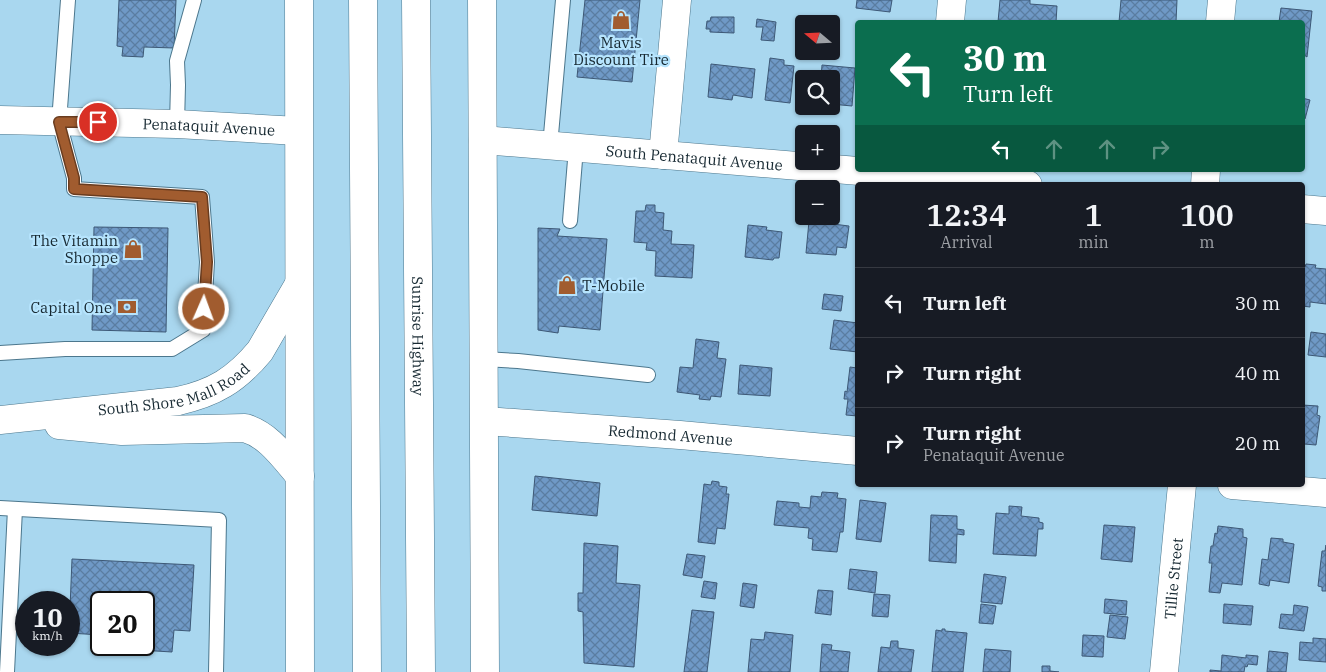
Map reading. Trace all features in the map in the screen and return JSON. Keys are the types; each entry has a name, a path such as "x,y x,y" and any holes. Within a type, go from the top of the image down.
{"main road":[{"path":"298,0 300,672"},
{"path":"363,0 367,672"},
{"name":"Sunrise Highway","path":"416,0 421,672"},
{"path":"482,0 485,672"},
{"path":"663,155 677,0"},
{"path":"950,20 952,0"},
{"path":"1220,20 1222,0"},
{"name":"Penataquit Avenue","path":"0,120 177,124 298,131"},
{"name":"South Penataquit Avenue","path":"482,140 663,155 855,168"},
{"name":"South Penataquit Avenue","path":"922,172 1005,182"},
{"path":"1305,209 1326,211"},
{"name":"South Shore Mall Road","path":"0,420 170,402 206,394 231,379 260,351 299,284"},
{"name":"South Shore Mall Road","path":"0,420 122,431 245,428 268,441 300,476"},
{"name":"Redmond Avenue","path":"484,421 855,451"},
{"name":"Tillie Street","path":"1164,672 1182,487"},
{"path":"1256,487 1326,493"}],"lane":[{"path":"0,353 65,349 172,348 203,330 207,262 202,197 74,189 74,178 59,122 68,0"},
{"path":"177,124 178,85 176,61 194,0"},
{"path":"550,146 563,0"},
{"path":"570,221 576,148"},
{"path":"484,359 648,375"},
{"path":"0,508 219,520 216,672"},
{"path":"7,672 15,509"}],"building":[{"path":"119,0 176,0 174,48 144,47 143,57 122,56 123,47 117,46"},
{"path":"585,0 640,0 632,82 577,77"},
{"path":"857,0 892,0 890,12 856,8"},
{"path":"1000,0 1030,0 1030,4 1057,6 1056,20 998,20"},
{"path":"1121,0 1177,0 1176,20 1119,20"},
{"path":"1281,8 1312,11 1307,57 1305,56 1305,20 1279,20"},
{"path":"711,17 734,17 734,33 710,32 710,29 706,29 707,21 710,21"},
{"path":"757,19 776,22 774,41 761,40 763,27 756,27"},
{"path":"770,58 784,60 784,65 794,66 790,103 765,100"},
{"path":"711,64 755,69 752,98 733,95 732,100 708,97"},
{"path":"822,65 855,68 852,106 840,105 840,70 822,70"},
{"path":"1305,99 1310,100 1305,119"},
{"path":"646,205 655,205 655,212 664,213 663,230 672,231 671,244 694,245 692,278 655,276 656,251 646,250 647,243 634,242 636,211 645,211"},
{"path":"748,225 767,227 766,230 782,232 779,258 774,258 773,260 745,257"},
{"path":"809,225 849,226 846,248 837,247 836,255 806,253"},
{"path":"94,227 168,228 166,332 92,330"},
{"path":"538,228 560,229 557,236 607,239 600,330 559,326 558,333 538,330"},
{"path":"1306,264 1316,265 1315,268 1326,269 1326,304 1310,302 1310,307 1305,306"},
{"path":"824,294 843,296 841,311 822,309"},
{"path":"834,320 855,323 855,352 830,349"},
{"path":"1311,332 1326,334 1326,357 1308,355"},
{"path":"696,339 719,342 717,358 726,359 721,397 711,396 710,400 699,399 700,395 677,392 680,367 693,368"},
{"path":"740,365 772,368 770,396 738,394"},
{"path":"850,367 855,368 855,416 846,415 848,399 844,399 845,391 847,392"},
{"path":"1305,405 1318,406 1317,415 1320,416 1316,445 1305,444"},
{"path":"535,476 600,483 597,516 532,510"},
{"path":"712,481 719,482 719,486 727,487 726,494 729,494 725,529 717,528 715,544 698,542 704,484 711,485"},
{"path":"822,492 838,493 837,498 846,499 843,532 840,532 837,552 812,550 813,539 808,538 809,528 774,525 777,501 799,503 799,507 810,508 811,496 821,497"},
{"path":"860,500 886,503 881,542 856,539"},
{"path":"1009,506 1022,507 1021,516 1039,518 1039,522 1043,523 1043,529 1038,529 1036,556 993,554 996,513 1009,514"},
{"path":"931,515 957,516 957,529 964,530 964,535 957,534 956,563 929,561"},
{"path":"1104,525 1135,527 1132,562 1101,559"},
{"path":"1218,526 1243,529 1243,537 1247,538 1242,585 1222,583 1220,593 1209,592 1212,563 1209,563 1211,546 1213,546"},
{"path":"1271,538 1283,539 1283,542 1294,544 1289,583 1270,580 1269,586 1259,584 1262,559 1268,560"},
{"path":"584,543 618,546 616,583 640,585 634,667 584,663 583,612 578,611 578,593 583,593"},
{"path":"1326,545 1326,591 1322,591 1322,587 1318,586 1322,551 1325,551"},
{"path":"687,554 705,556 702,578 683,575"},
{"path":"72,559 194,565 190,631 174,630 172,652 155,651 155,591 90,591 90,634 80,634 80,591 71,591"},
{"path":"850,569 877,572 875,593 848,589"},
{"path":"984,574 1006,577 1002,604 981,602"},
{"path":"704,581 717,583 715,599 701,597"},
{"path":"743,583 757,585 754,608 740,606"},
{"path":"818,590 833,591 831,615 815,613"},
{"path":"874,594 890,595 888,617 872,616"},
{"path":"1105,599 1127,601 1126,615 1104,613"},
{"path":"981,604 996,606 993,624 979,623"},
{"path":"1224,604 1253,606 1251,625 1223,623"},
{"path":"1294,605 1308,607 1304,631 1279,628 1281,614 1293,615"},
{"path":"692,610 714,612 707,672 684,672"},
{"path":"1110,615 1128,617 1125,639 1107,637"},
{"path":"942,629 945,629 945,631 967,633 963,672 932,672 936,630 942,631"},
{"path":"765,632 793,635 790,672 748,672 751,639 764,640"},
{"path":"1083,635 1104,636 1103,657 1082,656"},
{"path":"1313,638 1326,639 1326,662 1299,660 1300,642 1313,643"},
{"path":"891,641 898,641 898,648 914,650 911,672 878,672 881,647 890,648"},
{"path":"822,644 832,645 831,650 850,652 848,672 820,672"},
{"path":"985,649 1011,651 1010,672 983,672"},
{"path":"1269,651 1288,653 1286,672 1267,672"},
{"path":"1222,655 1246,658 1246,655 1258,656 1257,665 1248,664 1247,667 1245,666 1244,672 1210,672 1210,670 1221,671"},
{"path":"1042,666 1050,666 1050,671 1059,672 1042,672"}],"place":[{"name":"Mavis Discount Tire","path":"621,20"},
{"name":"The Vitamin Shoppe","path":"133,249"},
{"name":"T-Mobile","path":"567,285"},
{"name":"Capital One","path":"127,307"}],"route":[{"path":"98,122 59,122 74,178 74,189 202,197 207,262 204,309"}]}
